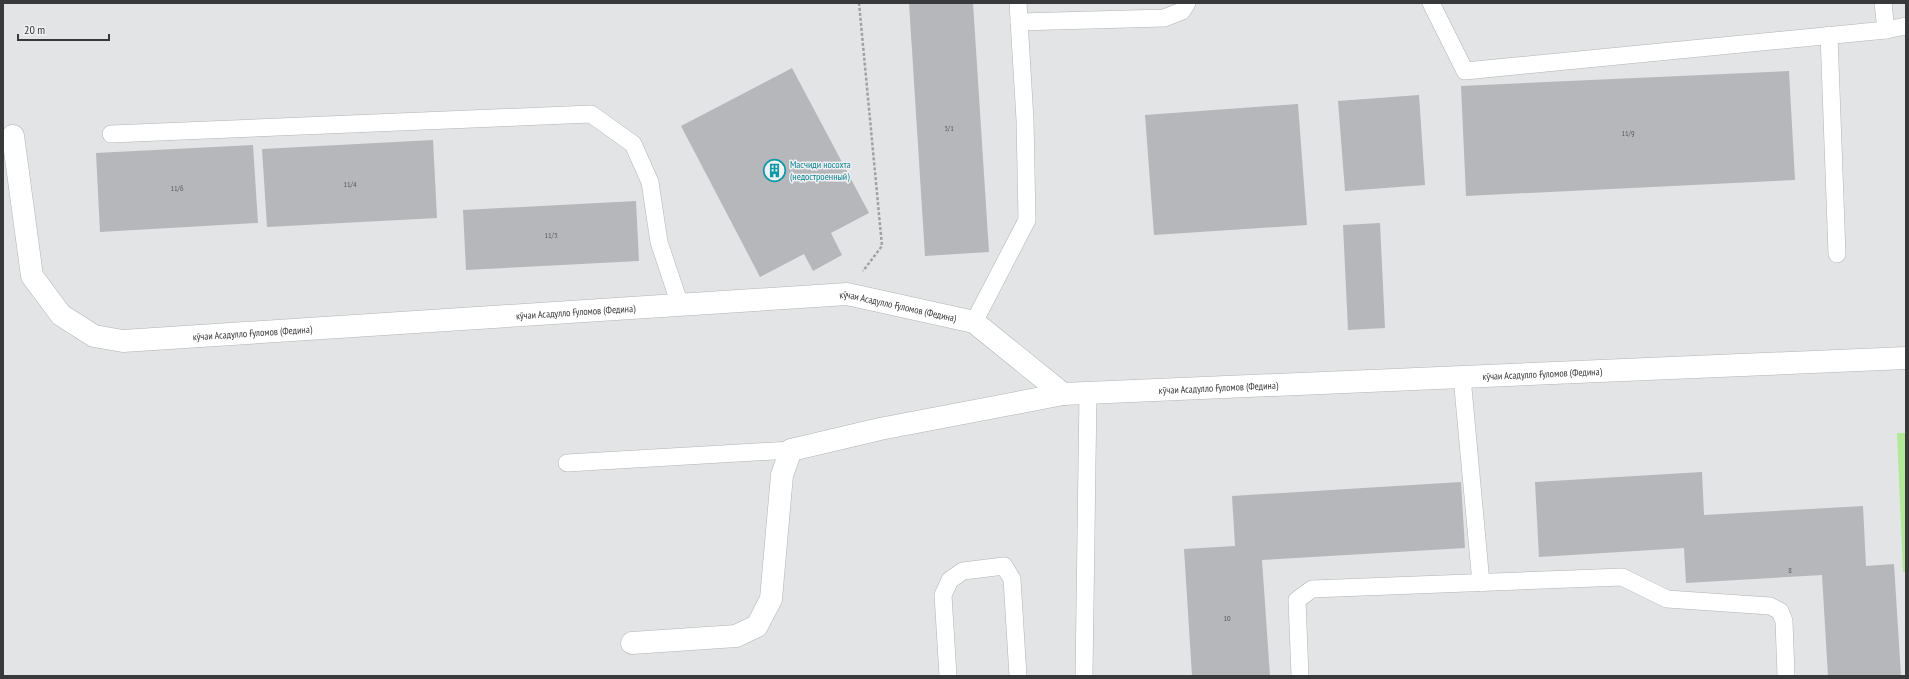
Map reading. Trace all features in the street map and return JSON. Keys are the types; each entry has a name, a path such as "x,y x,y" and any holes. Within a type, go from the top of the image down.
{"street":[{"name":"кӯчаи Асадулло Ғуломов (Федина)","path":"13,136 32,276 61,315 94,336 122,341 847,294 974,322 1063,394 1906,358"},
{"path":"632,643 736,636 757,626 771,599 782,475 791,450 880,429 1063,394"}],"lane":[{"path":"974,322 1026,220 1025,120 1018,3"},
{"path":"1019,22 1164,18 1182,11 1186,3"},
{"path":"1431,3 1464,71 1886,30 1906,26"},
{"path":"1883,3 1886,30"},
{"path":"1830,35 1837,254"},
{"path":"111,134 591,114 633,144 650,182 659,242 680,305"},
{"path":"1462,377 1481,583"},
{"path":"1084,676 1088,393"},
{"path":"567,463 791,450"},
{"path":"948,676 943,595 950,580 963,571 1004,566 1012,579 1018,676"},
{"path":"1300,676 1297,600 1312,589 1622,577 1667,599 1770,606 1780,611 1784,621 1786,676"}],"path":[{"path":"847,294 882,246 859,3"}],"green space":[{"path":"1897,433 1906,433 1906,572 1903,572"}],"building":[{"path":"909,3 973,3 989,252 925,256"},
{"name":"Масчиди носохта (недостроенный)","path":"792,68 869,213 831,233 842,255 813,271 804,254 760,277 681,126"},
{"path":"1789,71 1795,180 1466,196 1461,86"},
{"path":"1419,95 1425,185 1345,191 1338,101"},
{"path":"1298,104 1307,225 1154,235 1145,115"},
{"path":"433,140 437,218 267,227 262,149"},
{"path":"253,145 258,223 100,232 96,153"},
{"path":"636,201 639,261 466,270 463,210"},
{"path":"1380,223 1385,328 1348,330 1343,225"},
{"path":"1702,472 1704,515 1863,506 1866,566 1894,564 1901,676 1828,676 1822,575 1686,583 1684,548 1539,557 1535,482"},
{"path":"1461,482 1465,548 1262,560 1270,676 1192,676 1184,549 1235,546 1232,496"}],"place":[{"name":"Масчиди носохта (недостроенный)","path":"775,170"}]}
